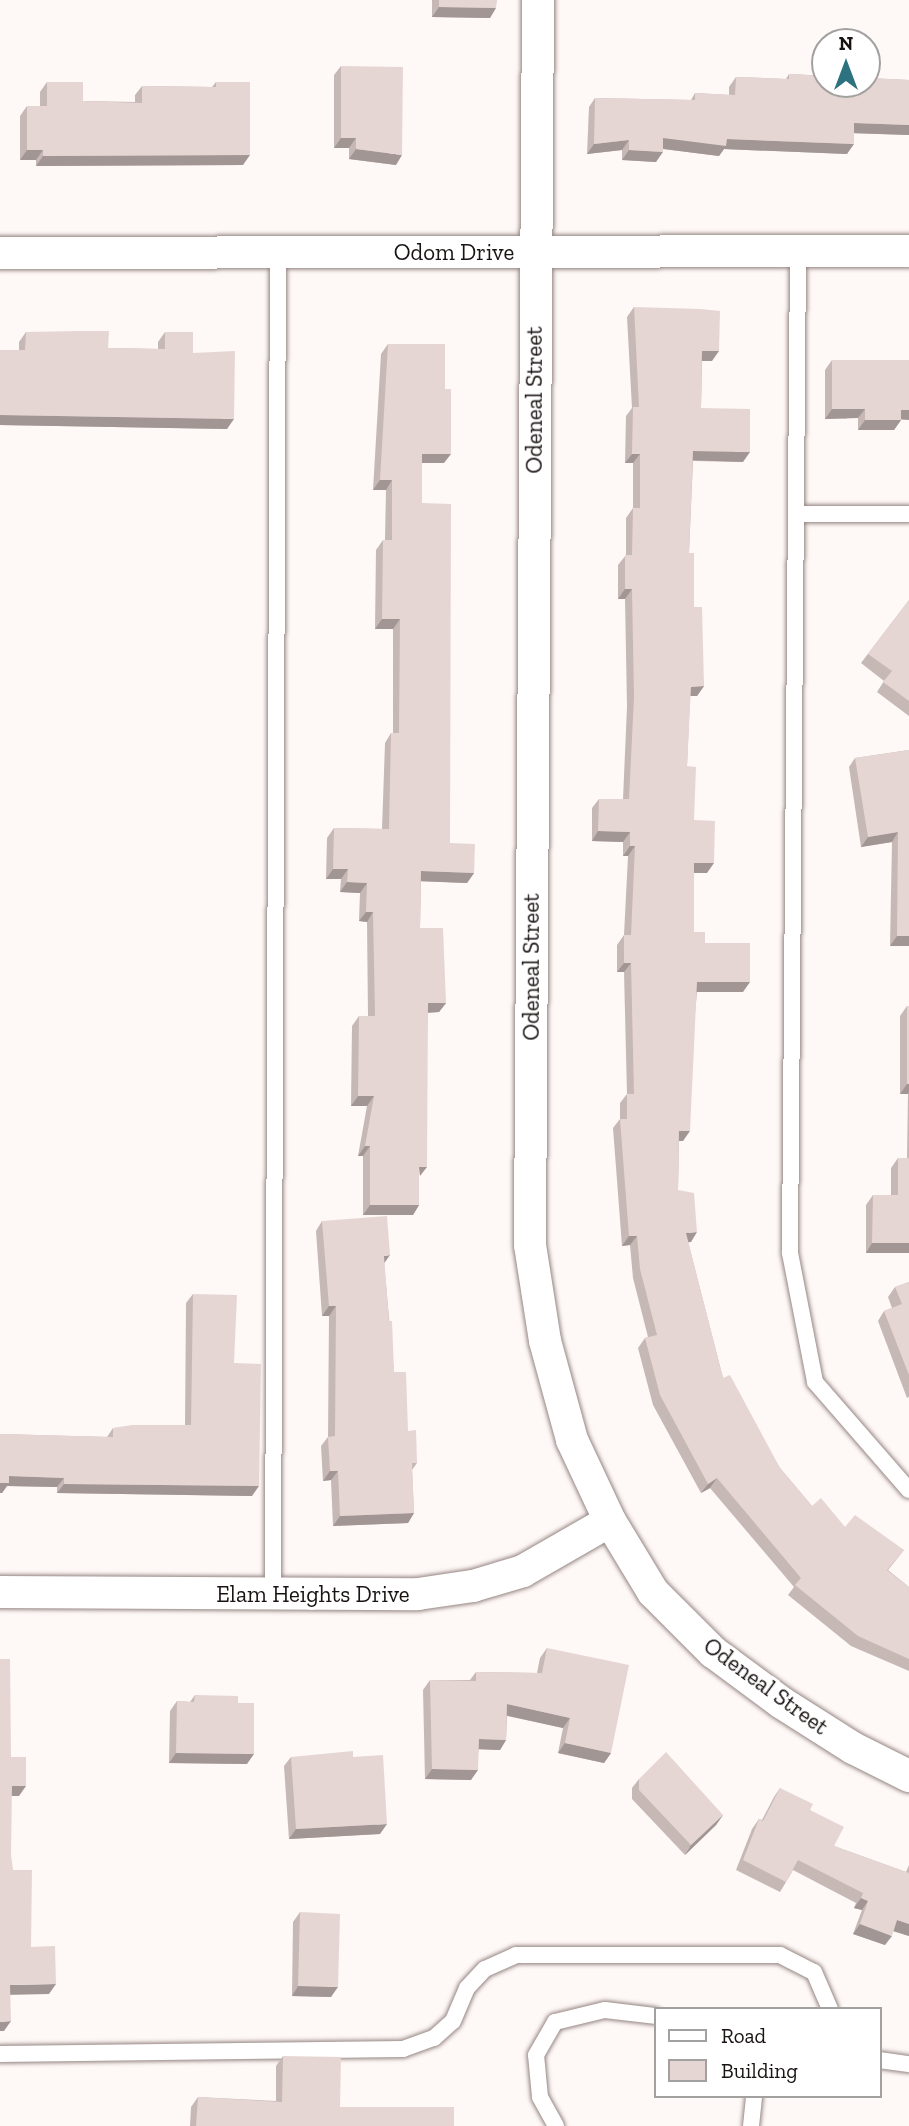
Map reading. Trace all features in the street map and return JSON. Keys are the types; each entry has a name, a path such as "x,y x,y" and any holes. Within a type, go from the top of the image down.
{"street":[{"name":"Odeneal Street","path":"538,0 534,252 530,1245 545,1341 572,1440 610,1521 653,1592 713,1652 853,1748 909,1776"},
{"name":"Odom Drive","path":"0,253 909,251"},
{"name":"Elam Heights Drive","path":"0,1592 418,1594 473,1586 523,1571 610,1521"}],"lane":[{"path":"798,251 790,1253 815,1382 909,1490"},
{"path":"273,1595 278,253"},
{"path":"798,514 909,514"},
{"path":"0,2054 403,2049 434,2038 453,2021 467,1988 485,1969 516,1955 780,1955 814,1972 829,2007"},
{"path":"556,2126 540,2097 536,2055 555,2022 605,2010 654,2016"},
{"path":"881,2060 909,2064"},
{"path":"751,2126 754,2098"}],"building":[{"path":"439,0 497,0 496,8 439,7"},
{"path":"341,66 403,67 402,155 356,149 356,138 341,138"},
{"path":"789,74 811,75 811,98 881,98 881,79 909,80 909,125 854,123 854,144 727,139 726,146 663,138 663,152 629,150 629,140 594,144 595,98 695,100 695,93 735,95 736,77 789,79"},
{"path":"47,82 83,82 83,101 142,103 142,86 216,87 216,82 250,82 250,155 43,156 43,150 27,150 27,106 47,106"},
{"path":"634,307 720,311 719,351 702,351 701,408 750,409 750,452 693,451 689,553 694,553 694,607 702,607 704,686 691,687 687,766 696,767 694,820 715,821 714,863 694,863 694,932 705,932 705,943 750,943 750,982 697,982 690,1131 679,1131 678,1190 694,1193 697,1232 686,1233 723,1378 730,1375 780,1468 812,1506 821,1498 845,1527 855,1515 904,1550 887,1570 909,1587 909,1659 858,1636 795,1585 801,1578 717,1478 708,1484 660,1395 645,1338 657,1335 640,1269 637,1236 629,1236 620,1119 627,1119 627,1094 634,1094 631,963 624,963 624,935 631,935 635,846 630,846 630,832 598,831 599,799 629,799 634,697 632,589 625,589 625,555 632,555 633,508 640,508 640,454 632,454 633,407 639,407"},
{"path":"109,331 108,348 165,349 165,332 193,332 193,353 235,351 234,419 0,415 0,350 25,350 26,332"},
{"path":"388,344 445,344 445,389 451,389 451,454 422,454 422,503 451,504 450,843 475,844 474,873 421,871 420,928 443,928 446,1003 428,1003 427,1167 419,1167 419,1205 370,1205 370,1146 365,1146 374,1096 358,1096 359,1016 375,1016 373,912 366,912 367,883 347,882 348,869 333,869 334,828 389,829 391,733 399,733 400,619 382,619 383,540 392,540 392,480 380,480"},
{"path":"832,360 909,360 909,410 901,410 901,420 865,420 865,409 832,409"},
{"path":"909,600 909,701 883,682 892,671 868,654"},
{"path":"909,750 909,936 897,936 898,832 868,837 855,758"},
{"path":"909,1006 909,1084 907,1084"},
{"path":"898,1158 909,1158 909,1243 872,1243 873,1195 898,1195"},
{"path":"387,1216 390,1255 384,1256 389,1321 392,1321 394,1372 406,1372 408,1431 416,1430 417,1463 412,1463 414,1513 340,1516 338,1471 330,1471 328,1437 335,1436 336,1306 329,1306 322,1221"},
{"path":"909,1282 909,1375 884,1311 902,1304 895,1287"},
{"path":"193,1294 237,1295 234,1363 261,1364 259,1486 64,1484 64,1478 9,1476 9,1483 0,1483 0,1434 113,1437 113,1428 132,1425 191,1425"},
{"path":"547,1648 629,1665 611,1753 565,1743 570,1718 507,1704 506,1740 479,1739 478,1770 432,1769 430,1680 476,1681 476,1672 542,1673"},
{"path":"0,1659 10,1659 11,1757 26,1757 26,1786 12,1786 13,1870 32,1870 31,1947 55,1946 56,1984 10,1985 11,2021 0,2022"},
{"path":"195,1695 238,1696 238,1703 254,1703 254,1754 176,1753 177,1701 194,1702"},
{"path":"353,1751 353,1757 383,1755 387,1824 296,1829 291,1757"},
{"path":"666,1752 723,1815 691,1845 639,1790 639,1779"},
{"path":"780,1788 813,1804 810,1810 844,1827 834,1846 909,1873 909,1924 897,1920 892,1936 860,1924 868,1901 861,1898 863,1893 798,1860 786,1882 743,1860 759,1819 763,1821"},
{"path":"300,1912 340,1914 338,1987 298,1986"},
{"path":"283,2056 341,2057 340,2107 454,2107 454,2126 196,2126 198,2097 282,2102"}]}
